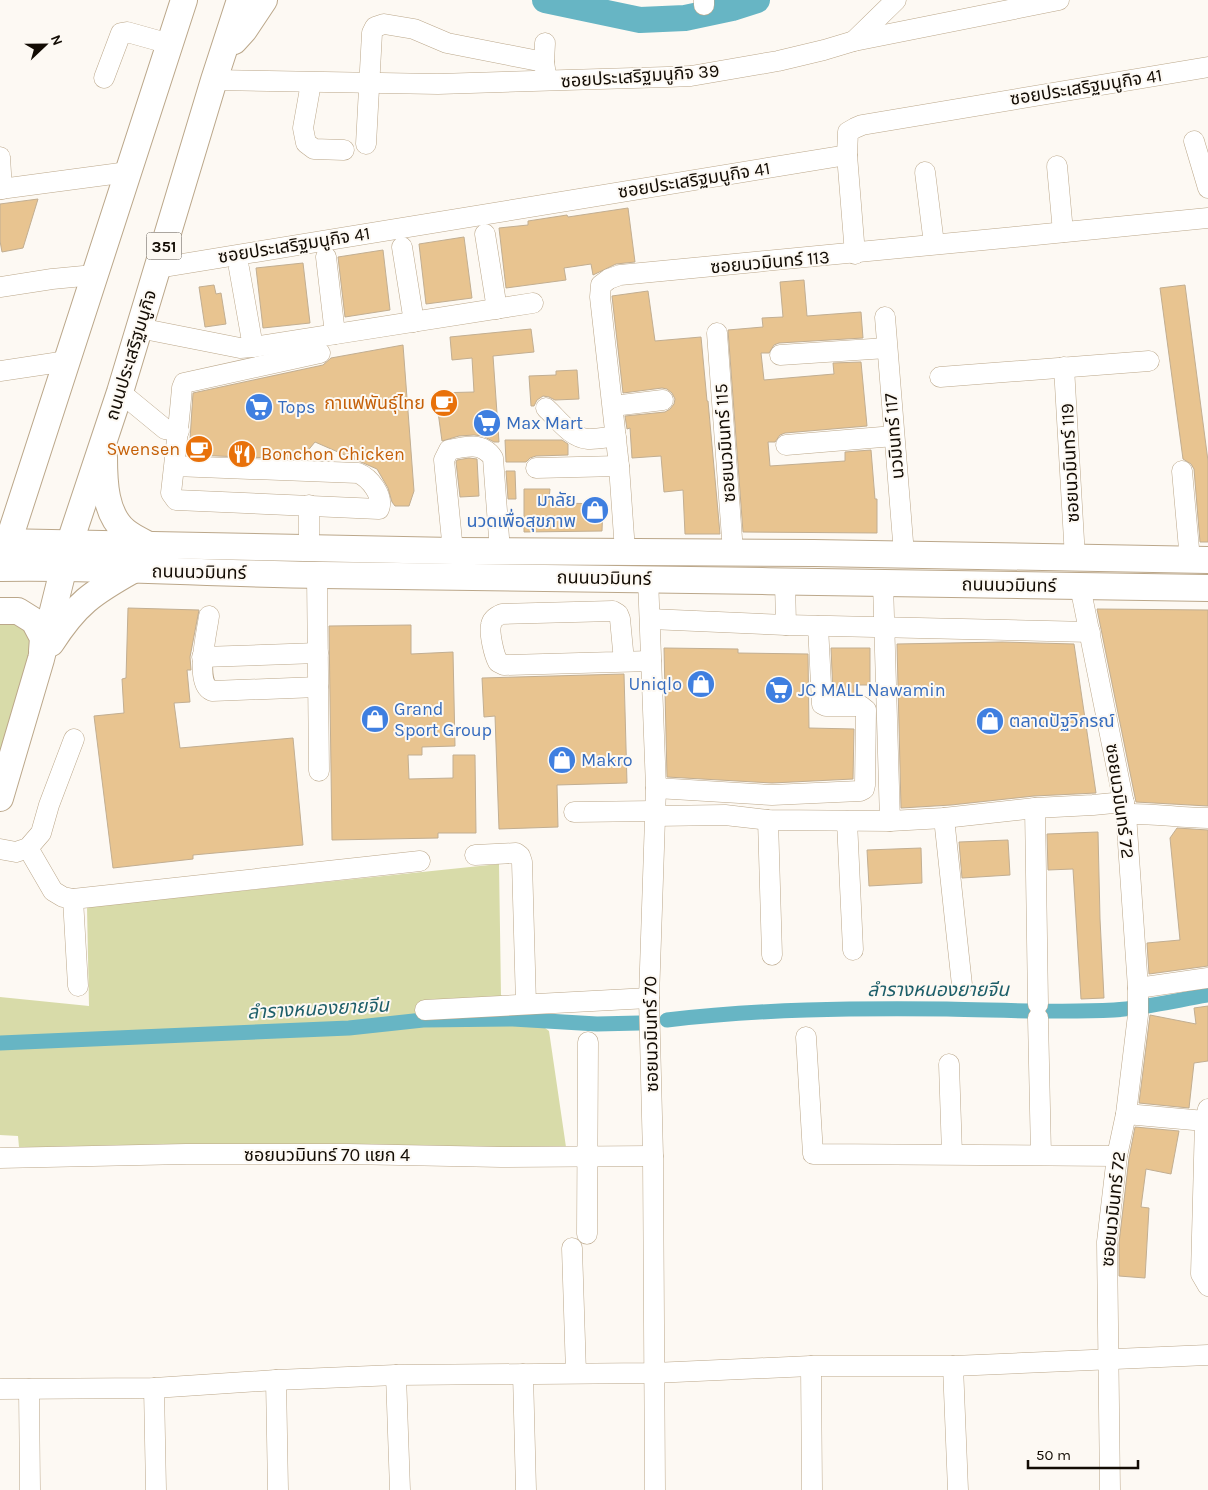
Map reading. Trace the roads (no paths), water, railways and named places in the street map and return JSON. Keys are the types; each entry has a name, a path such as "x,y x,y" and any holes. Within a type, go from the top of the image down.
{"main road":[{"path":"0,567 5,542 67,361 184,0"},
{"name":"ถนนประเสริฐมนูกิจ","path":"0,798 41,659 70,542 120,392 240,0"},
{"path":"223,53 244,30 264,0"},
{"path":"105,439 105,493 113,514 124,530 149,545"},
{"name":"ถนนนวมินทร์","path":"5,542 316,549 904,554 1199,560"},
{"name":"ถนนนวมินทร์","path":"0,567 63,567 317,575 648,578 1208,588"},
{"path":"41,659 65,621 79,606 103,587 133,570"},
{"path":"0,611 18,611 34,622 43,638 41,659"}],"street":[{"path":"854,41 896,0"},
{"name":"ซอยประเสริฐมนูกิจ 39","path":"214,80 438,84 691,76 778,61 854,41 1028,3 1058,0"},
{"path":"366,144 372,33 375,27 384,24 414,29 448,43 545,53 547,82"},
{"path":"104,78 121,34 128,32 170,44"},
{"name":"ซอยประเสริฐมนูกิจ 41","path":"158,268 847,155 848,132 862,125 1208,67"},
{"path":"311,83 303,128 306,143 314,149 344,150"},
{"path":"1194,141 1208,188"},
{"path":"847,155 855,254"},
{"path":"0,157 1,189 128,172"},
{"path":"1057,166 1063,232"},
{"path":"925,172 934,244"},
{"name":"ซอยนวมินทร์ 113","path":"625,551 619,466 600,297 601,285 608,279 620,275 855,254 934,244 1208,218"},
{"path":"485,234 497,309"},
{"path":"402,246 414,322"},
{"path":"326,257 336,334"},
{"path":"238,268 253,348"},
{"path":"0,287 94,275"},
{"path":"139,328 240,348 253,348 533,304"},
{"name":"นวมินทร์ 117","path":"884,317 904,554"},
{"name":"ซอยนวมินทร์ 115","path":"717,334 733,552"},
{"path":"780,355 887,348"},
{"path":"174,466 358,473 365,476 377,493 381,504 379,509 176,500 170,493 184,383 320,353"},
{"path":"0,371 67,361"},
{"path":"940,377 1149,361"},
{"name":"ซอยนวมินทร์ 119","path":"1064,368 1075,558"},
{"path":"120,392 165,428 179,431"},
{"path":"613,406 663,400"},
{"path":"546,408 571,433 578,437 586,439 616,437"},
{"path":"786,445 894,436"},
{"path":"453,551 444,460 449,450 468,447 480,447 488,451 493,458 500,551"},
{"path":"536,468 619,466"},
{"path":"1182,471 1199,560"},
{"path":"316,505 316,549"},
{"path":"317,575 319,771"},
{"name":"ซอยนวมินทร์ 70","path":"648,578 656,788 650,998 655,1490"},
{"path":"786,581 786,625"},
{"path":"883,583 890,821"},
{"name":"ซอยนวมินทร์ 72","path":"1080,586 1125,808 1138,1001 1126,1114 1117,1156 1107,1242 1110,1490"},
{"path":"624,662 620,619 618,614 613,611 502,614 495,617 490,624 494,656 498,662 504,665 624,662 651,661"},
{"path":"209,616 202,656 204,685 207,689 212,691 318,687"},
{"path":"650,619 884,628 1090,632"},
{"path":"656,788 772,795 817,794 860,791 864,789 866,710 860,706 826,706 822,704 818,626"},
{"path":"202,656 318,653"},
{"path":"0,849 16,852 28,848 41,833 74,739"},
{"path":"574,812 725,815 768,820 890,821 944,818 1035,808 1093,805 1125,808 1144,814 1173,818 1208,818"},
{"path":"1035,808 1041,1155"},
{"path":"944,818 962,985"},
{"path":"768,820 772,955"},
{"path":"847,821 853,950"},
{"path":"28,848 53,891 63,897 73,899 420,861"},
{"path":"475,856 516,852 522,862 526,1004"},
{"path":"73,899 78,986"},
{"path":"1138,1001 1208,978"},
{"path":"424,1010 650,998"},
{"path":"806,1036 813,1154 1117,1156"},
{"path":"587,1234 588,1042"},
{"path":"949,1064 952,1154"},
{"path":"1126,1114 1207,1115 1201,1274 1208,1286"},
{"name":"ซอยนวมินทร์ 70 แยก 4","path":"0,1158 186,1154 347,1154 501,1157 653,1156"},
{"path":"572,1248 576,1373"},
{"path":"0,1389 154,1388 396,1375 653,1373 811,1366 953,1366 1208,1355"},
{"path":"811,1366 812,1490"},
{"path":"953,1366 958,1490"},
{"path":"523,1374 526,1490"},
{"path":"396,1375 400,1490"},
{"path":"276,1380 278,1490"},
{"path":"154,1388 156,1490"},
{"path":"29,1389 30,1490"}],"waterway":[{"path":"545,0 640,20 685,18 732,8 757,0"},
{"name":"ลำรางหนองยายจีน","path":"667,1020 772,1011 841,1009 1093,1011 1149,1006 1208,995"},
{"name":"ลำรางหนองยายจีน","path":"0,1043 349,1028 423,1020 513,1019 597,1024 639,1023"}],"place":[{"name":"กาแฟพันธุ์ไทย","path":"444,403"},
{"name":"Tops","path":"259,407"},
{"name":"Max Mart","path":"487,423"},
{"name":"Swensen","path":"199,449"},
{"name":"Bonchon Chicken","path":"242,454"},
{"name":"มาลัย นวดเพื่อสุขภาพ","path":"595,510"},
{"name":"Uniqlo","path":"701,684"},
{"name":"JC MALL Nawamin","path":"779,690"},
{"name":"Grand Sport Group","path":"375,719"},
{"name":"ตลาดปัฐวิกรณ์","path":"990,721"},
{"name":"Makro","path":"562,760"}]}
